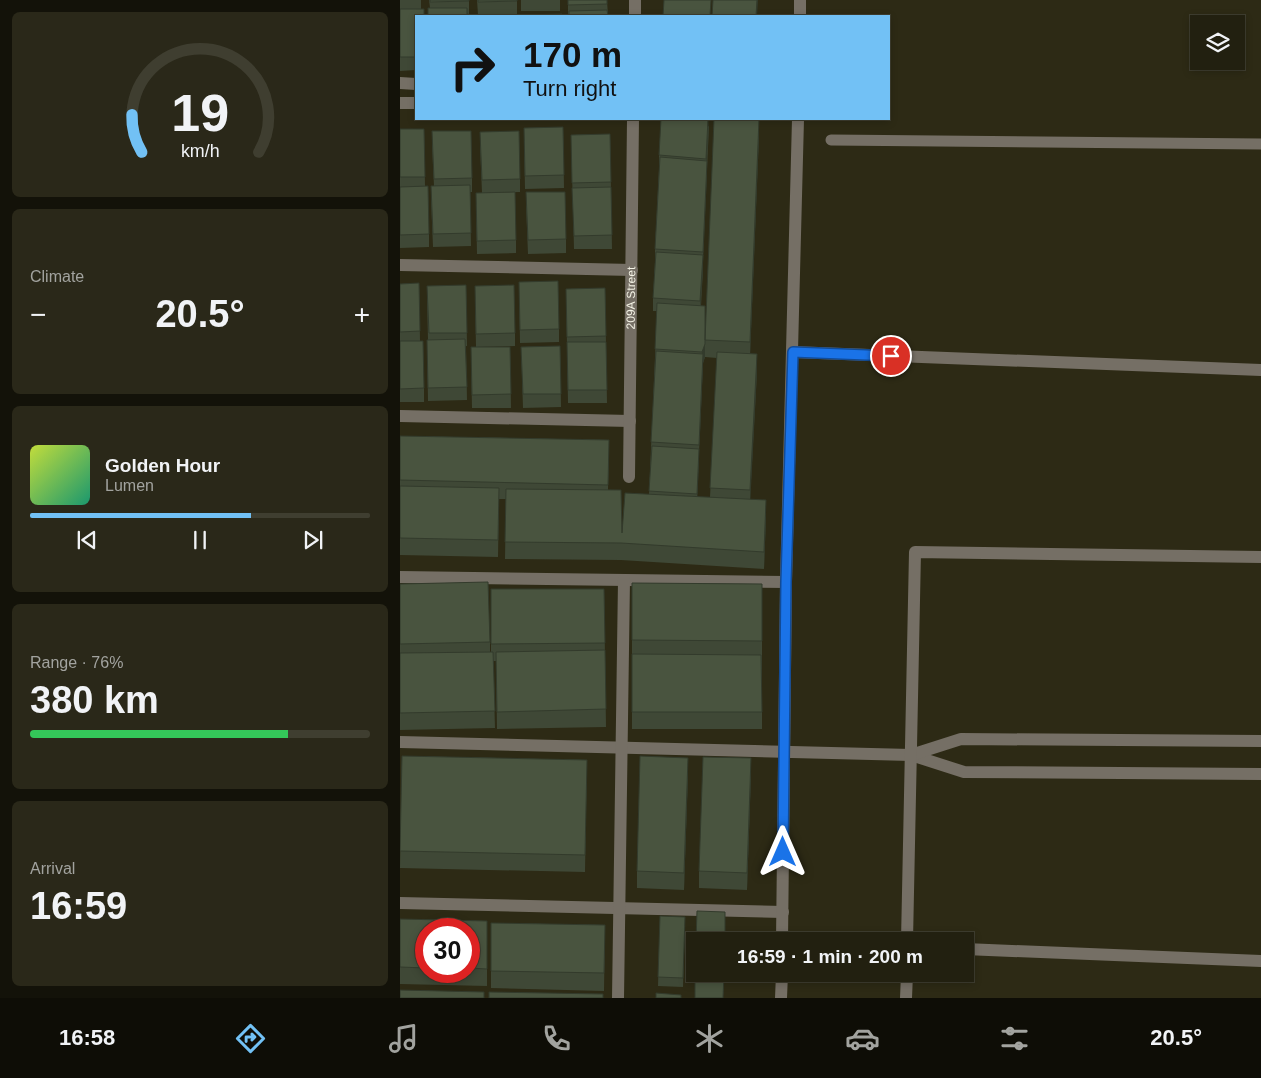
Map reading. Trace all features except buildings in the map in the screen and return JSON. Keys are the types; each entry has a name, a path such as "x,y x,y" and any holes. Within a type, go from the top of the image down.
{"street":[{"path":"635,15 636,0"},
{"path":"800,0 800,15"},
{"path":"400,83 415,84"},
{"path":"400,102 415,103"},
{"name":"209A Street","path":"629,477 633,120"},
{"path":"782,932 786,582 798,120"},
{"path":"400,266 632,270"},
{"path":"793,352 1261,370"},
{"path":"400,416 630,421"},
{"path":"907,932 915,552 1261,557"},
{"path":"400,577 786,582"},
{"path":"618,998 624,580"},
{"path":"911,755 961,739 1261,741"},
{"path":"400,742 911,755 964,772 1261,774"},
{"path":"400,903 620,906 783,912"},
{"path":"974,949 1261,961"},
{"path":"781,998 782,982"},
{"path":"906,998 907,982"}],"lane":[{"path":"831,140 1261,144"}],"route":[{"path":"783,852 786,582 793,352 891,356"}]}
